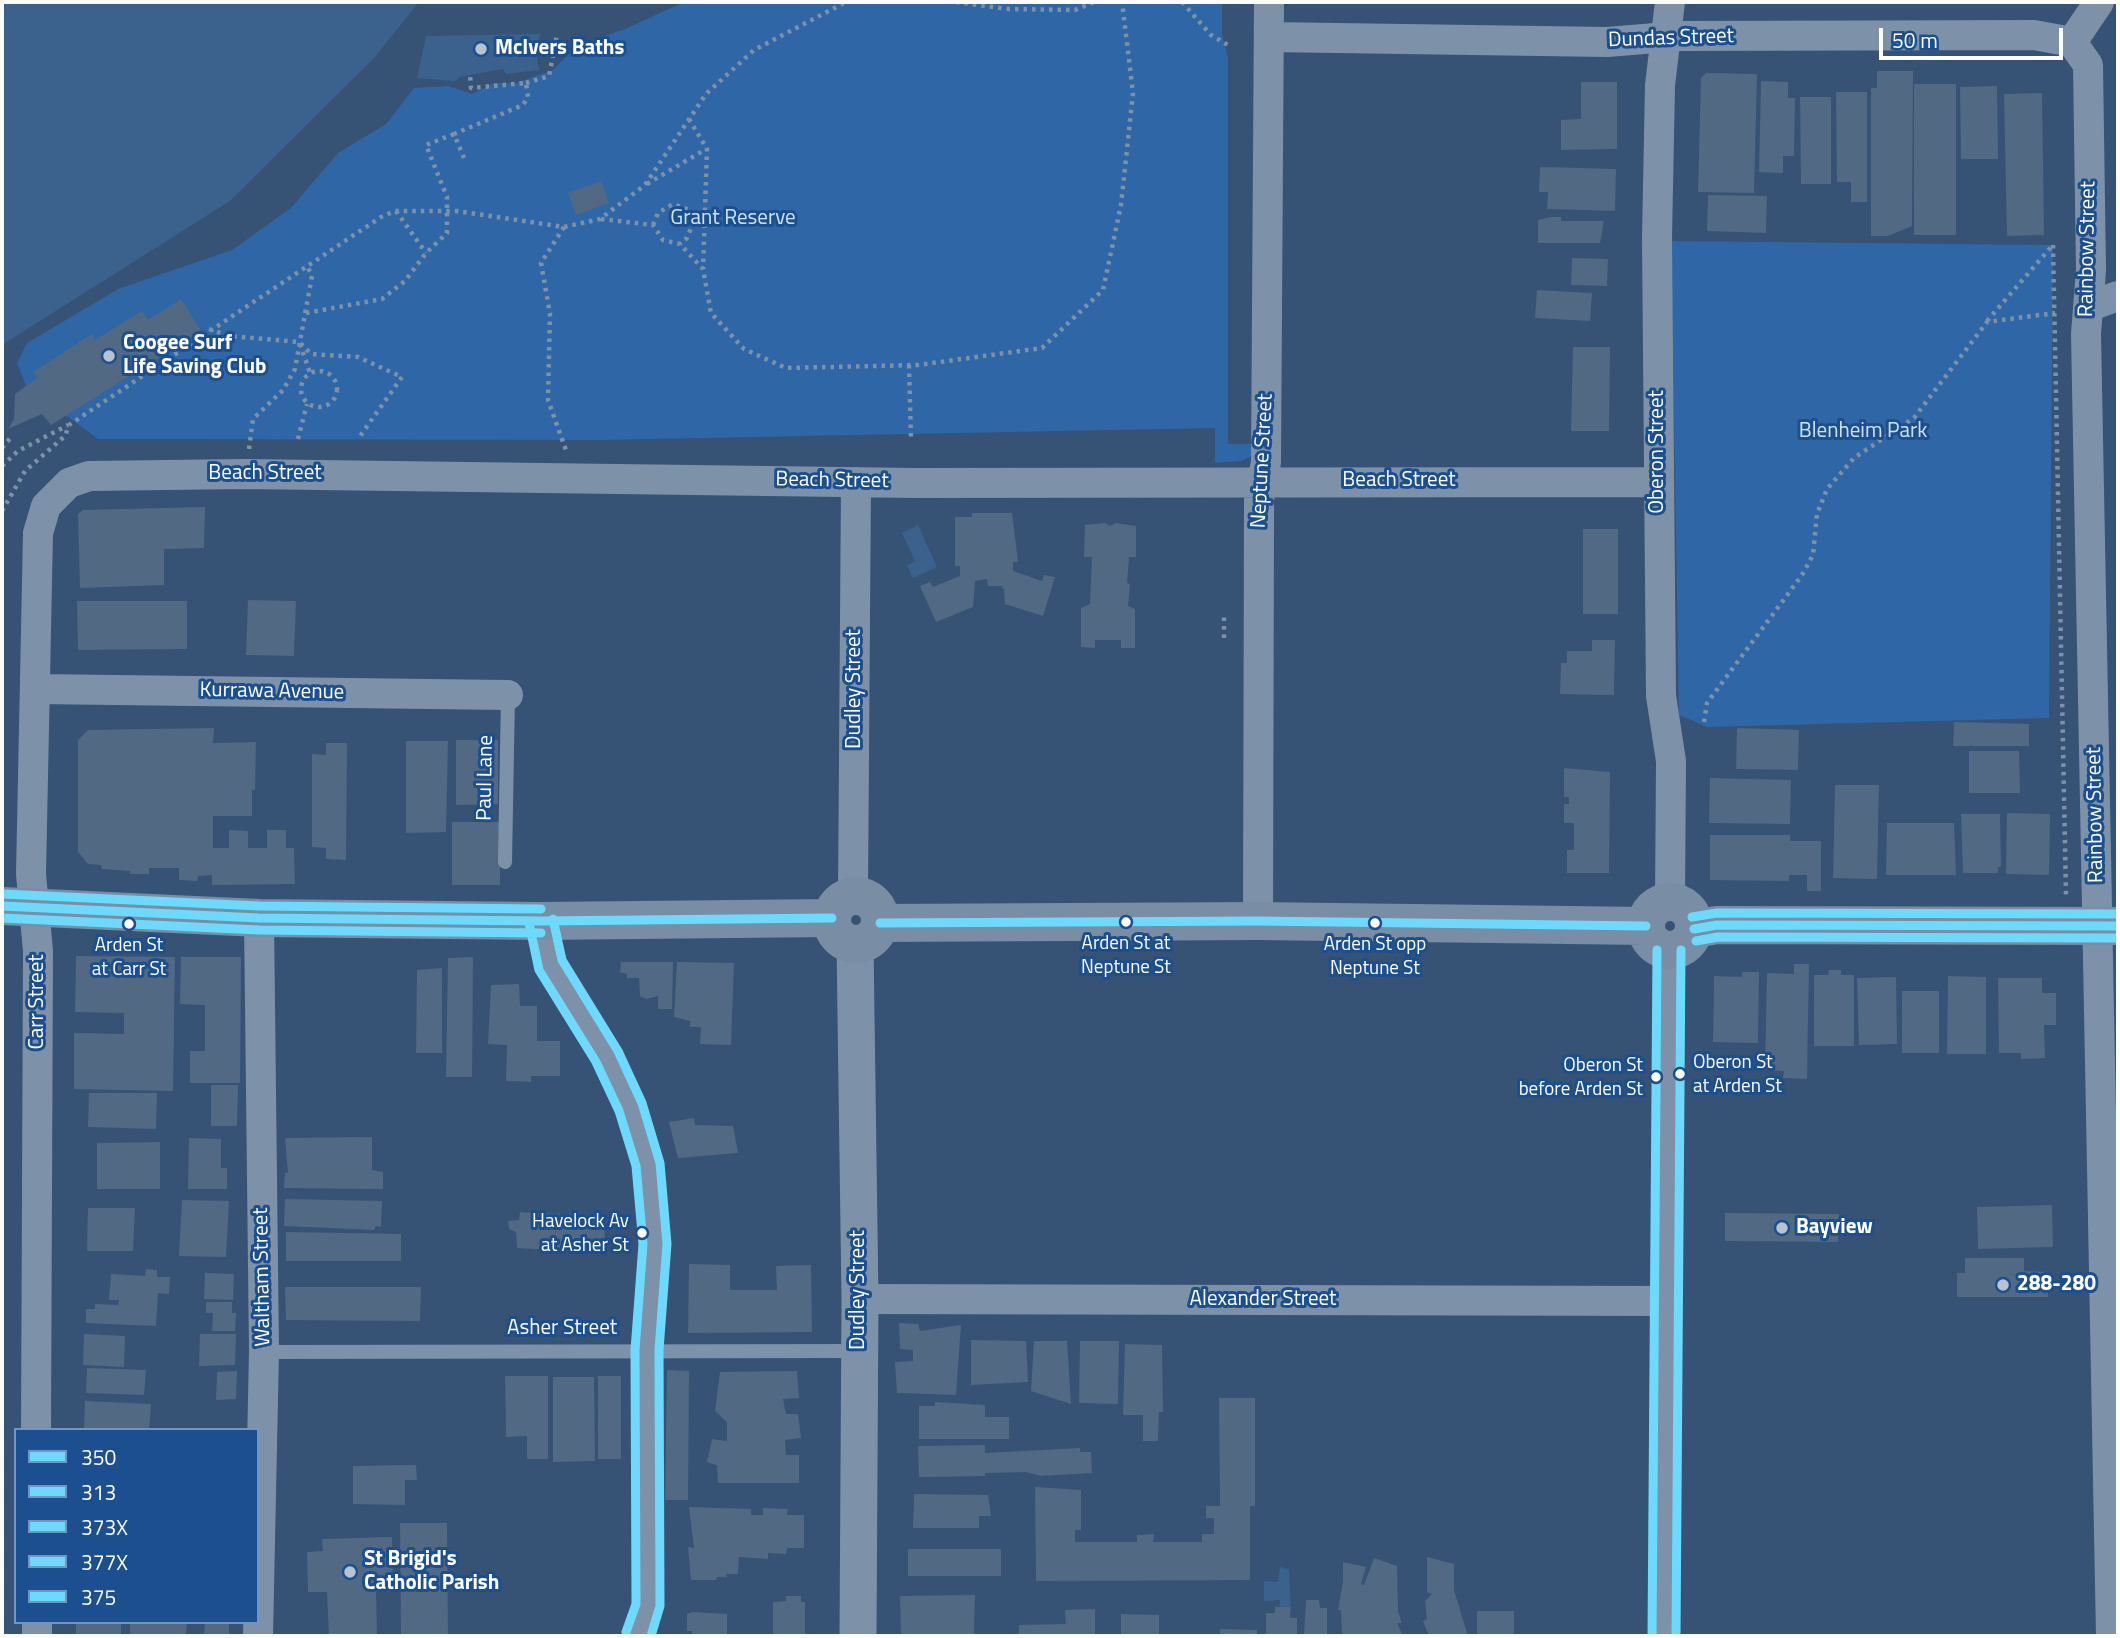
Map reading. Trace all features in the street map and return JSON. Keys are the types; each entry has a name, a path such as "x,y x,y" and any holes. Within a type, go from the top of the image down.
{"main road":[{"path":"19,907 259,918 541,921 1258,921 1669,927 2108,925"}],"street":[{"name":"Neptune Street","path":"1258,921 1259,499 1266,462 1269,2"},
{"name":"Oberon Street","path":"1664,1636 1671,761 1661,696 1658,224 1660,85 1670,2"},
{"path":"2072,42 2099,2"},
{"name":"Dundas Street","path":"1269,37 1607,42 1665,38 2034,35 2072,42"},
{"name":"Rainbow Street","path":"2072,42 2088,65 2090,306 2086,334 2108,925 2111,1636"},
{"path":"2090,306 2118,296"},
{"name":"Beach Street","path":"38,533 41,516 53,497 79,478 96,475 575,476 856,482 1658,482"},
{"name":"Dudley Street","path":"856,482 855,920 860,1299 858,1636"},
{"name":"Carr Street","path":"36,1428 19,907 31,874 38,533"},
{"name":"Kurrawa Avenue","path":"36,689 508,695"},
{"name":"Waltham Street","path":"259,918 264,1352 259,1589"},
{"path":"541,921 550,965 607,1056 630,1107 648,1164 655,1244 647,1350 648,1606 638,1636"},
{"name":"Alexander Street","path":"860,1299 1667,1301"}],"lane":[{"name":"Paul Lane","path":"505,862 508,695"},
{"name":"Asher Street","path":"264,1352 860,1351"}],"path":[{"path":"645,184 706,94 754,50 846,2"},
{"path":"956,2 1007,9 1075,10 1094,2"},
{"path":"1007,9 1011,2"},
{"path":"689,120 706,149 704,270 711,313 744,349 786,368 909,365 1041,348 1103,290 1121,205 1133,93 1122,2"},
{"path":"1182,2 1211,35 1227,45"},
{"path":"471,75 471,88 526,83 549,76 557,35"},
{"path":"306,313 382,299 405,281 426,253 447,233 444,190 426,145 523,105 528,97 526,83"},
{"path":"454,134 464,158"},
{"path":"600,219 645,184 706,149"},
{"path":"653,225 658,213 673,204 689,211 693,223 687,238 680,244"},
{"path":"2,466 18,451 69,425 306,264 395,211 447,211 564,227 600,219 653,225 663,240 680,244 704,270"},
{"path":"395,211 426,253"},
{"path":"693,223 705,223"},
{"path":"564,227 541,263 550,314 548,400 575,476"},
{"path":"1704,723 1707,703 1802,575 1813,555 1817,514 1827,489 1854,458 1914,418 1987,321 2053,245 2066,889"},
{"path":"244,474 253,419 283,390 295,369 312,275 306,264"},
{"path":"1987,321 2055,313"},
{"path":"209,329 229,336 299,342 311,354 358,356 402,377 358,439"},
{"path":"299,342 310,373"},
{"path":"909,365 911,439"},
{"path":"307,404 325,407 335,399 337,387 327,373 310,373"},
{"path":"298,439 307,404 300,388 310,373"},
{"path":"2,511 25,471 65,436 69,425"},
{"path":"2,448 12,436"},
{"path":"1224,615 1224,638"}],"green space":[{"name":"Grant Reserve","path":"684,2 1222,2 1222,34 1228,58 1228,444 1257,444 1252,456 1241,461 1215,463 1215,428 600,440 98,439 26,386 17,363 27,343 118,289 232,250 291,208 338,153 386,124 414,88 448,86 472,94 494,83 516,83 553,70 573,50 592,40 625,29"},
{"name":"Blenheim Park","path":"1671,241 2053,245 2049,718 1707,727 1679,715"}],"shaded area":[{"path":"2,2 419,2 375,57 230,201 2,345"},
{"name":"McIvers Baths","path":"540,34 537,62 540,70 506,74 503,69 460,77 455,81 417,78 426,36"},
{"path":"918,525 937,567 913,578 907,566 915,561 902,533"},
{"path":"1280,1567 1289,1569 1291,1612 1279,1611 1280,1600 1264,1601 1264,1581 1278,1582"}],"building":[{"path":"1877,71 1913,71 1912,226 1888,236 1871,236 1871,88 1877,88"},
{"path":"1706,73 1757,74 1754,193 1698,192 1701,78"},
{"path":"1761,81 1788,82 1788,98 1795,98 1794,156 1783,156 1783,173 1759,172"},
{"path":"1581,82 1617,82 1617,149 1561,150 1561,120 1581,119"},
{"path":"1914,84 1956,84 1956,235 1914,235"},
{"path":"1997,86 1998,159 1961,159 1960,87"},
{"path":"1836,92 1867,92 1867,202 1851,202 1851,182 1837,182"},
{"path":"2042,93 2044,235 2007,236 2004,94"},
{"path":"1800,97 1831,97 1831,184 1801,184"},
{"path":"1540,167 1616,169 1615,211 1547,209 1548,192 1539,192"},
{"path":"601,181 609,203 576,215 568,193"},
{"path":"1708,195 1767,196 1766,233 1707,231"},
{"path":"1561,217 1561,221 1604,221 1600,243 1538,243 1538,220"},
{"path":"1572,258 1608,259 1607,286 1571,285"},
{"path":"1537,290 1592,293 1590,321 1535,318"},
{"name":"Coogee Surf Life Saving Club","path":"181,299 201,331 51,425 42,414 8,429 14,419 15,394 37,378 33,372 92,334 95,340 142,311 148,320"},
{"path":"1573,347 1610,347 1609,431 1571,431"},
{"path":"205,507 204,548 164,549 164,585 80,588 78,514 83,510"},
{"path":"972,513 1012,513 1018,562 1013,562 1013,571 1042,581 1044,575 1055,577 1043,616 1005,604 1004,589 1001,588 1003,586 988,586 987,579 975,581 973,607 936,622 920,586 930,582 933,587 960,576 960,566 955,566 955,517 972,517"},
{"path":"1105,523 1110,526 1116,523 1136,526 1136,557 1129,557 1127,583 1130,584 1128,606 1135,609 1135,648 1121,648 1121,640 1095,640 1095,648 1081,647 1081,608 1090,604 1092,557 1084,557 1085,525"},
{"path":"1583,529 1618,529 1618,614 1583,614"},
{"path":"248,600 296,601 294,656 246,655"},
{"path":"77,601 187,601 187,649 78,650"},
{"path":"1592,640 1615,640 1614,695 1560,694 1561,663 1567,663 1567,651 1592,651"},
{"path":"1954,722 2029,724 2029,746 1953,746"},
{"path":"214,728 213,743 256,742 252,816 213,816 213,848 229,848 229,830 248,831 248,848 267,848 267,830 286,830 286,848 294,848 295,884 212,885 212,875 198,876 197,881 179,880 179,868 149,868 149,874 130,874 130,871 102,869 101,865 88,864 78,852 78,740 88,730"},
{"path":"1737,728 1799,730 1798,770 1736,769"},
{"path":"456,740 498,740 498,804 456,805"},
{"path":"406,741 448,741 446,832 406,833"},
{"path":"326,743 347,743 346,860 326,859 326,848 312,847 312,754 326,755"},
{"path":"1969,751 2019,751 2020,793 1969,793"},
{"path":"1564,768 1610,772 1609,873 1567,873 1567,850 1574,850 1574,823 1564,823 1564,804 1569,804 1569,797 1564,797"},
{"path":"1710,778 1791,780 1790,824 1709,823"},
{"path":"1835,785 1879,785 1877,879 1833,878"},
{"path":"2007,813 2050,814 2049,875 2006,874"},
{"path":"1961,814 2000,814 2001,867 1998,867 1998,873 1963,873"},
{"path":"452,822 500,822 500,885 452,885"},
{"path":"1887,823 1954,823 1956,875 1886,875"},
{"path":"1710,835 1790,835 1790,841 1821,841 1821,891 1807,891 1807,875 1789,875 1789,881 1710,880"},
{"path":"76,956 175,957 173,1091 74,1089 74,1033 124,1034 124,1013 75,1012"},
{"path":"181,957 241,957 240,1083 190,1083 190,1051 205,1051 205,1005 180,1004"},
{"path":"473,957 472,1077 446,1077 448,958"},
{"path":"621,962 673,962 672,1009 658,1009 658,996 647,999 640,996 639,978 627,978 627,974 620,972"},
{"path":"677,962 734,963 731,1045 700,1044 701,1027 690,1027 690,1021 674,1017"},
{"path":"1794,964 1809,964 1807,1079 1783,1078 1784,1071 1765,1070 1767,973 1794,974"},
{"path":"442,968 442,1053 416,1053 417,970"},
{"path":"1829,970 1841,970 1841,975 1854,975 1854,1046 1814,1046 1814,975 1828,975"},
{"path":"1742,972 1759,972 1758,1043 1713,1042 1714,976 1742,977"},
{"path":"1948,976 1986,977 1986,1054 1947,1054"},
{"path":"1896,977 1897,1044 1859,1045 1857,978"},
{"path":"1998,978 2042,978 2042,993 2056,993 2056,1025 2044,1025 2045,1058 2021,1059 2021,1053 1999,1053"},
{"path":"519,984 520,1006 537,1006 537,1041 560,1041 560,1076 531,1076 531,1082 506,1081 507,1045 488,1044 491,985"},
{"path":"1902,991 1939,991 1939,1053 1902,1053"},
{"path":"211,1085 238,1085 237,1126 211,1126"},
{"path":"89,1093 157,1093 156,1129 88,1127"},
{"path":"694,1118 695,1125 733,1126 738,1153 678,1158 669,1122"},
{"path":"372,1137 372,1170 383,1172 383,1189 284,1188 285,1173 288,1173 285,1138"},
{"path":"189,1138 221,1139 221,1168 227,1168 227,1189 188,1189"},
{"path":"160,1142 160,1189 97,1189 97,1143"},
{"path":"285,1199 382,1201 381,1227 376,1226 374,1230 284,1226"},
{"path":"182,1200 229,1201 226,1257 179,1256"},
{"path":"2052,1205 2053,1247 1978,1249 1977,1207"},
{"path":"88,1208 135,1208 133,1251 87,1251"},
{"path":"520,1212 603,1216 606,1253 517,1248 516,1232 509,1229 508,1221 519,1220"},
{"name":"Bayview","path":"1725,1213 1839,1214 1838,1242 1725,1241"},
{"path":"286,1232 401,1234 401,1261 286,1261"},
{"name":"288-280","path":"1965,1258 2024,1258 2024,1271 2048,1272 2048,1297 1957,1297 1957,1273 1965,1273"},
{"path":"689,1264 730,1265 730,1290 777,1290 776,1266 811,1265 812,1332 688,1333"},
{"path":"146,1269 157,1270 157,1277 170,1277 169,1294 158,1293 156,1326 86,1323 86,1309 95,1309 95,1304 118,1305 119,1300 109,1300 111,1274 145,1276"},
{"path":"205,1273 234,1274 233,1300 204,1299"},
{"path":"285,1287 421,1287 420,1321 286,1320"},
{"path":"206,1302 232,1302 232,1313 236,1313 235,1331 212,1331 213,1313 206,1313"},
{"path":"899,1323 918,1324 920,1331 961,1325 956,1395 897,1393 895,1362 913,1361 913,1350 900,1349"},
{"path":"84,1334 125,1336 124,1367 83,1365"},
{"path":"200,1334 236,1334 235,1365 199,1366"},
{"path":"971,1340 1026,1341 1028,1382 971,1385"},
{"path":"1034,1341 1067,1341 1071,1404 1031,1391"},
{"path":"1080,1341 1119,1341 1118,1404 1079,1403"},
{"path":"1125,1344 1162,1345 1163,1412 1159,1412 1158,1441 1143,1441 1143,1415 1123,1415"},
{"path":"87,1368 146,1370 144,1395 86,1393"},
{"path":"667,1370 689,1371 688,1500 665,1500"},
{"path":"237,1371 236,1399 216,1400 217,1372"},
{"path":"797,1371 799,1398 783,1399 786,1414 798,1414 801,1438 785,1440 786,1455 799,1455 799,1483 718,1483 717,1465 707,1462 712,1439 727,1441 727,1422 715,1411 720,1372"},
{"path":"505,1376 548,1376 548,1459 527,1459 527,1436 506,1437"},
{"path":"598,1376 621,1376 621,1459 598,1459"},
{"path":"553,1377 594,1377 595,1461 553,1462"},
{"path":"1219,1398 1255,1398 1255,1506 1250,1506 1250,1580 1036,1581 1035,1487 1081,1490 1081,1530 1075,1530 1075,1542 1137,1542 1137,1535 1154,1534 1153,1542 1202,1542 1202,1534 1214,1534 1214,1518 1206,1518 1206,1506 1220,1506"},
{"path":"85,1401 151,1404 149,1428 84,1428"},
{"path":"935,1402 985,1405 985,1417 1009,1417 1009,1439 919,1439 919,1406 935,1406"},
{"path":"985,1445 985,1453 1080,1448 1080,1452 1091,1452 1092,1473 1041,1476 1026,1472 919,1477 918,1446"},
{"path":"416,1465 417,1480 405,1480 405,1505 353,1504 353,1466"},
{"path":"914,1494 988,1495 991,1516 979,1516 979,1528 913,1528"},
{"path":"689,1507 751,1509 751,1515 763,1515 763,1508 788,1509 787,1515 804,1515 804,1548 787,1548 786,1554 768,1553 768,1559 739,1557 738,1574 726,1574 727,1577 717,1577 716,1580 691,1580 688,1547 694,1548"},
{"path":"400,1523 447,1523 448,1636 401,1636"},
{"name":"St Brigid's Catholic Parish","path":"392,1537 393,1592 376,1592 377,1636 329,1636 327,1592 308,1592 307,1552 323,1551 322,1539"},
{"path":"908,1549 1001,1549 1001,1576 908,1576"},
{"path":"1427,1557 1454,1564 1454,1590 1468,1636 1429,1636 1423,1621 1427,1619 1425,1601 1432,1594 1427,1592"},
{"path":"1374,1558 1397,1566 1398,1612 1402,1623 1397,1623 1403,1636 1342,1636 1341,1610 1338,1610 1343,1562 1366,1567 1361,1584 1364,1585"},
{"path":"975,1595 974,1636 901,1636 900,1596"},
{"path":"786,1596 801,1596 801,1602 805,1602 805,1636 773,1636 773,1602 786,1601"},
{"path":"1306,1600 1319,1600 1320,1608 1327,1608 1327,1636 1304,1636"},
{"path":"1275,1607 1290,1607 1290,1618 1297,1618 1297,1636 1266,1636 1266,1613 1275,1613"},
{"path":"1095,1609 1095,1636 1019,1636 1019,1625 1066,1624 1065,1610"},
{"path":"1477,1611 1514,1611 1514,1636 1477,1636"},
{"path":"687,1614 727,1614 727,1636 692,1636 692,1631 687,1631"},
{"path":"1121,1614 1159,1615 1159,1636 1121,1636"},
{"path":"76,1624 121,1624 121,1636 76,1636"},
{"path":"130,1624 187,1624 186,1636 130,1636"},
{"path":"205,1624 229,1624 229,1636 204,1636"},
{"path":"1220,1629 1257,1630 1257,1636 1220,1636"}],"transit line":[{"name":"373X","path":"3,894 259,906 541,909"},
{"name":"350","path":"2,906 259,918 541,921 832,918"},
{"name":"375","path":"1692,917 1717,913 2118,914"},
{"name":"313","path":"2,918 259,930 541,933"},
{"name":"373X","path":"553,919 562,960 618,1051 642,1103 660,1163 667,1244 659,1350 660,1606 651,1636"},
{"name":"350","path":"880,923 1258,921 1646,926"},
{"name":"313","path":"529,923 539,970 596,1062 619,1111 636,1166 643,1244 635,1350 636,1604 626,1632"},
{"name":"350","path":"1694,929 1717,925 2118,926"},
{"name":"377X","path":"1696,941 1718,937 2118,938"},
{"name":"375","path":"1652,1636 1657,950"},
{"name":"377X","path":"1676,1636 1681,950"}],"place":[{"name":"McIvers Baths","path":"481,49"},
{"name":"Coogee Surf Life Saving Club","path":"109,356"},
{"name":"Arden St at Neptune St","path":"1126,922"},
{"name":"Arden St opp Neptune St","path":"1375,923"},
{"name":"Arden St at Carr St","path":"129,924"},
{"name":"Oberon St at Arden St","path":"1680,1074"},
{"name":"Oberon St before Arden St","path":"1656,1077"},
{"name":"Bayview","path":"1782,1228"},
{"name":"Havelock Av at Asher St","path":"642,1233"},
{"name":"288-280","path":"2003,1285"},
{"name":"St Brigid's Catholic Parish","path":"350,1572"}]}
